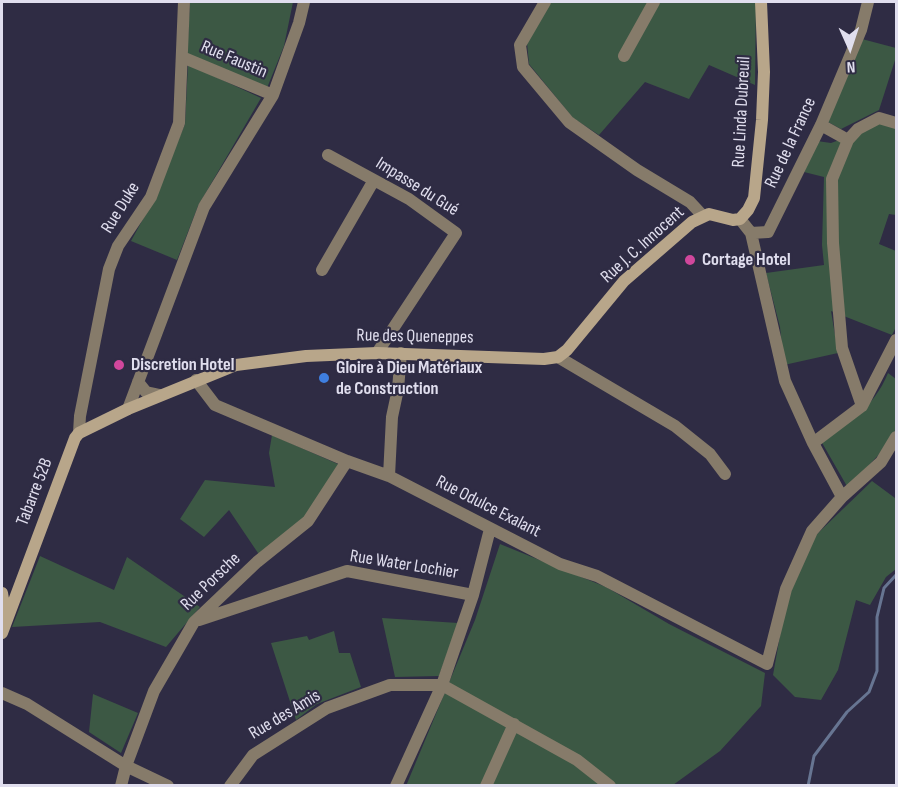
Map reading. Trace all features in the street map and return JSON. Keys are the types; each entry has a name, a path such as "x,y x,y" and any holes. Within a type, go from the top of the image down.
{"street":[{"name":"Rue Duke","path":"79,433 80,416 109,268 118,246 151,197 179,123 184,2"},
{"path":"128,409 204,207 273,95 299,23 303,2"},
{"path":"545,2 520,45 523,68 569,122 637,170 690,202 703,216"},
{"path":"624,56 654,2"},
{"name":"Rue Linda Dubreuil","path":"740,219 754,198 761,131 764,72 761,2"},
{"name":"Rue de la France","path":"752,233 768,232 821,125 861,30 868,2"},
{"name":"Rue Faustin","path":"182,57 273,95"},
{"path":"862,406 842,348 833,243 832,179 848,140 858,129 879,118 897,123"},
{"path":"821,125 848,140"},
{"name":"Impasse du Gué","path":"328,155 409,199 456,233 377,353"},
{"path":"322,270 374,180"},
{"name":"Rue J. C. Innocent","path":"558,357 567,350 624,281 692,222 709,214 733,220 740,219"},
{"path":"740,219 752,233 782,371 813,443 842,497 881,462 897,437"},
{"path":"813,443 862,406 897,340"},
{"name":"Rue des Queneppes","path":"79,433 128,409 236,365 306,356 377,353 544,359 558,357"},
{"path":"389,476 392,417 398,389 401,353"},
{"path":"558,357 675,426 710,454 725,474"},
{"name":"Rue Odulce Exalant","path":"196,380 215,405 347,461 389,476 560,564 597,576 767,664 786,589 812,531 842,497"},
{"path":"138,382 146,392 160,396"},
{"name":"Tabarre 52B","path":"2,633 67,459 79,433"},
{"name":"Rue Porsche","path":"122,786 126,766 154,691 194,622 257,562 308,521 347,461"},
{"path":"396,786 442,685 473,595 490,529"},
{"name":"Rue Water Lochier","path":"194,622 347,570 473,595"},
{"path":"2,593 7,618"},
{"name":"Rue des Amis","path":"230,786 253,755 327,708 390,685 442,685"},
{"path":"442,685 577,760 606,784"},
{"path":"2,693 27,704 126,766 168,786"},
{"path":"486,786 513,724"}],"green space":[{"path":"190,2 293,2 284,46 267,88 187,55"},
{"path":"551,2 756,2 755,85 709,65 689,99 645,82 599,135 573,118 529,64 527,43"},
{"path":"862,39 896,48 896,57 879,110 841,129 828,122"},
{"path":"188,64 261,98 198,206 177,260 131,241 154,199 185,124"},
{"path":"879,118 896,124 896,215 889,214 879,244 896,251 896,327 892,335 831,311 838,353 784,365 780,327 766,273 824,265 822,245 824,177 804,172 817,141 831,143 845,138"},
{"path":"888,373 896,379 896,429 883,450 848,488 821,441 868,405"},
{"path":"272,435 340,465 306,517 260,556 229,510 204,537 180,519 205,480 275,487 269,453"},
{"path":"872,481 896,497 896,569 886,577 870,605 856,600 838,670 821,700 795,697 773,675 786,602 816,535"},
{"path":"500,544 606,587 669,624 765,673 761,706 720,751 673,785 406,786 475,620"},
{"path":"40,556 114,590 127,557 200,607 166,647 100,622 12,627"},
{"path":"382,618 458,623 439,676 395,677"},
{"path":"334,631 339,653 350,653 361,687 317,704 296,720 271,643 307,636 309,640"},
{"path":"93,694 138,713 121,753 89,732"}],"waterway":[{"path":"808,786 814,756 847,712 869,692 877,671 877,617 884,588 896,575"}],"place":[{"name":"Cortage Hotel","path":"690,260"},
{"name":"Discretion Hotel","path":"119,365"},
{"name":"Gloire à Dieu Matériaux de Construction","path":"324,378"}]}
